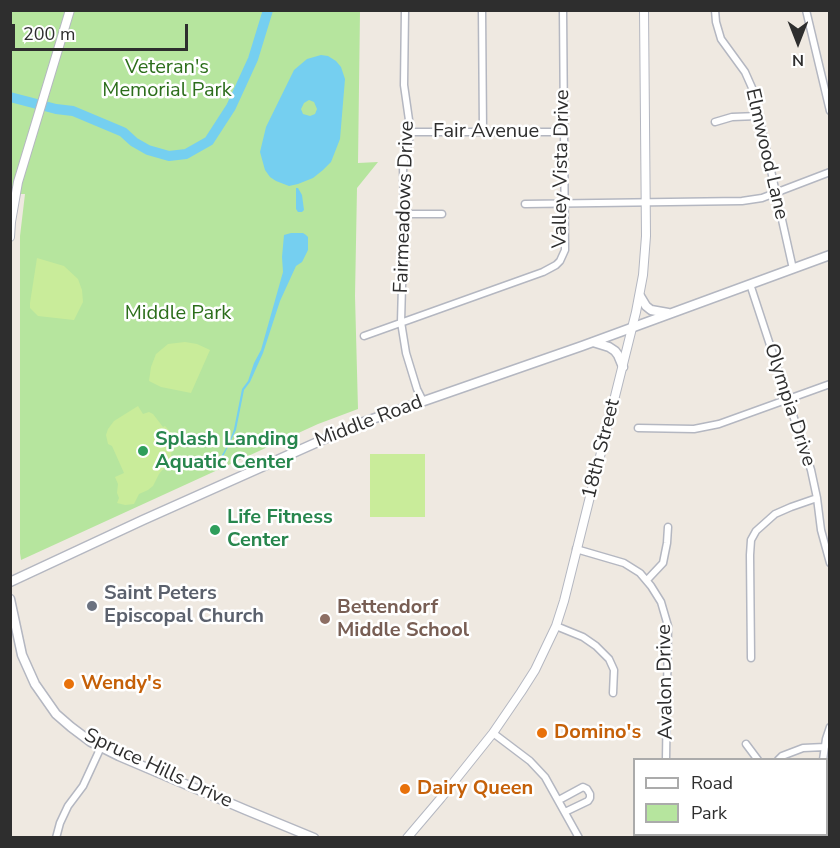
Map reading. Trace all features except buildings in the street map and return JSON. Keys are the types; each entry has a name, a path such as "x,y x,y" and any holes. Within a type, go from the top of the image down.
{"main road":[{"name":"Middle Road","path":"10,582 333,435 830,255"},
{"path":"640,296 651,310 671,313"},
{"path":"592,342 615,351 623,367"},
{"name":"Spruce Hills Drive","path":"10,599 22,655 35,684 56,714 84,737 101,747 314,837"}],"street":[{"path":"10,237 18,182 70,10"},
{"name":"Fairmeadows Drive","path":"405,10 404,85 410,120 409,140 403,166 401,322 406,353 423,401"},
{"path":"482,10 483,132"},
{"name":"Valley Vista Drive","path":"364,336 543,272 560,261 565,250 563,10"},
{"name":"18th Street","path":"407,837 493,733 535,670 556,626 564,601 640,296 645,253 644,10"},
{"name":"Elmwood Lane","path":"715,10 721,39 745,72 753,90 793,269"},
{"path":"806,10 830,111"},
{"path":"715,122 732,117 758,116"},
{"name":"Fair Avenue","path":"409,132 564,132"},
{"path":"525,204 742,201 762,198 830,172"},
{"path":"404,214 442,214"},
{"name":"Olympia Drive","path":"750,284 786,400 811,470 821,530 830,563"},
{"path":"638,428 694,429 719,424 830,384"},
{"path":"751,658 751,540 756,531 775,514 817,498"},
{"path":"647,580 663,563 668,526"},
{"name":"Avalon Drive","path":"576,549 624,563 647,580 661,602 668,626 666,758"},
{"path":"556,626 583,637 609,659 614,670 613,693"},
{"path":"823,758 830,727"},
{"path":"493,733 532,763 545,777 579,837"},
{"path":"746,744 757,758"},
{"path":"56,837 68,806 83,786 101,747"},
{"path":"780,758 803,748 825,747"},
{"path":"559,800 583,787 590,794 588,801 565,812"}],"green space":[{"name":"Middle Park","path":"11,11 360,11 358,163 378,162 357,188 355,296 358,409 318,424 21,560 20,236 25,194 11,194"},
{"path":"37,258 64,266 78,279 83,302 74,320 38,316 30,308"},
{"path":"185,342 210,350 191,393 161,387 149,381 156,354 168,344"},
{"name":"Splash Landing Aquatic Center","path":"138,406 143,414 149,412 153,414 173,435 171,457 153,486 139,494 134,504 125,505 117,503 118,484 115,477 124,473 112,446 108,444 106,435 114,421"},
{"path":"370,454 425,454 425,517 370,517"}],"water":[{"path":"321,55 328,56 341,67 345,79 340,139 331,162 323,170 313,178 289,186 270,177 265,170 260,152 266,127 294,70 307,59","holes":["309,100 314,102 317,109 315,114 310,116 303,114 301,109 304,103"]},
{"path":"296,188 302,195 304,210 302,212 296,209"},
{"path":"303,233 308,237 308,250 302,262 296,266 280,301 263,353 244,390 236,430 220,463 219,460 234,429 242,389 248,381 261,350 283,272 284,235"}],"waterway":[{"path":"10,97 73,111 123,132 148,150 169,156 186,154 209,141 231,107 253,59 268,10"}],"place":[{"name":"Splash Landing Aquatic Center","path":"143,451"},
{"name":"Life Fitness Center","path":"215,530"},
{"name":"Saint Peters Episcopal Church","path":"92,606"},
{"name":"Bettendorf Middle School","path":"325,619"},
{"name":"Wendy's","path":"69,684"},
{"name":"Domino's","path":"542,733"},
{"name":"Dairy Queen","path":"405,789"}],"park label":[{"name":"Veteran's Memorial Park","path":"167,80"}]}
